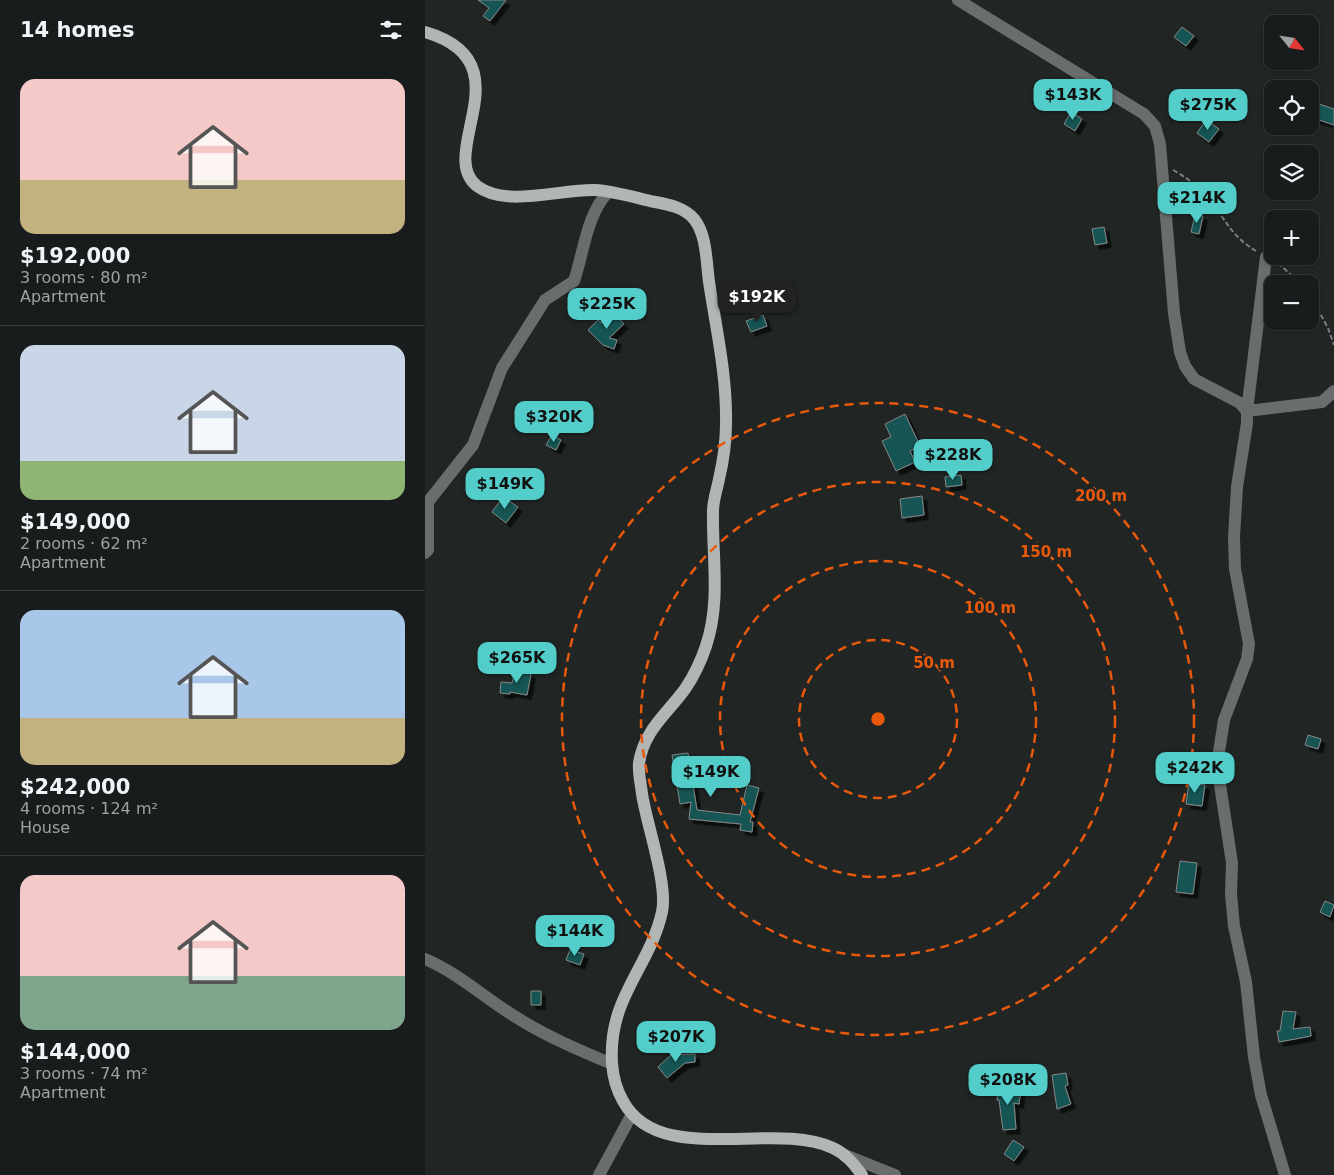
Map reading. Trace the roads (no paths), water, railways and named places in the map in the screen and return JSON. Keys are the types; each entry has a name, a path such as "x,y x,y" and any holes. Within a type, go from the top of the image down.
{"main road":[{"path":"425,32 439,36 460,51 473,70 477,93 465,153 467,172 479,188 497,195 520,197 556,192 598,190 672,205 685,211 695,220 700,230 723,357 726,425 721,473 713,507 716,586 713,620 705,649 695,672 683,691 660,716 645,740 638,767 646,820 661,881 663,906 658,925 618,1010 612,1030 613,1079 623,1102 632,1114 664,1134 685,1139 800,1140 829,1146 845,1155 862,1175"}],"street":[{"path":"958,0 1144,114 1155,126 1163,164 1174,313 1180,352 1185,366 1194,379 1240,403 1247,412"},
{"path":"425,553 428,550 428,502 473,445 502,368 545,300 573,281 598,203 608,192"},
{"path":"1265,265 1247,423 1237,487 1234,537 1235,569 1249,644 1247,659 1224,720 1217,764 1220,796 1229,834 1234,926 1246,982 1253,1057 1261,1095 1285,1175"},
{"path":"1247,412 1322,402 1334,391"},
{"path":"425,960 457,975 519,1020 584,1053 612,1064"},
{"path":"599,1175 632,1114"},
{"path":"845,1155 895,1175"}]}
